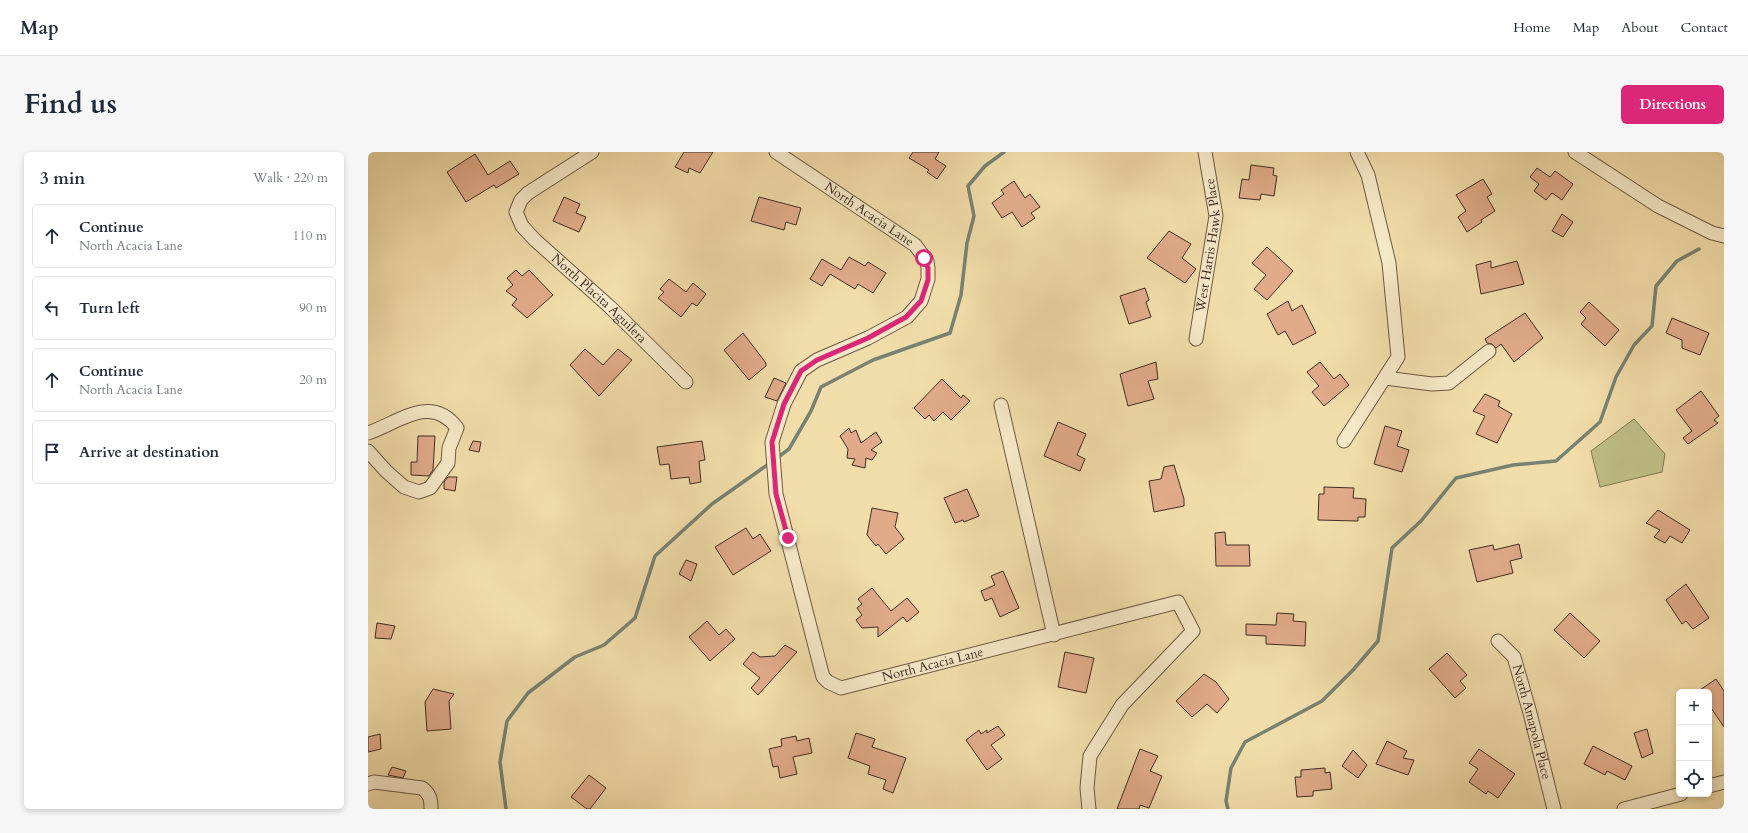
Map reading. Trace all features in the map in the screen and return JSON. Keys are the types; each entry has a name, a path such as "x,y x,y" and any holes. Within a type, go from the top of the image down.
{"street":[{"name":"North Placita Aguilera","path":"592,152 528,193 521,200 516,212 522,226 535,240 604,302 686,382"},
{"name":"North Acacia Lane","path":"776,152 915,245 927,261 928,268 928,280 921,301 906,317 868,338 817,360 801,371 784,404 772,442 776,494 823,677 828,682 842,688 1054,635 1178,602 1193,631 1122,705 1090,756 1087,788 1089,809"},
{"name":"West Harris Hawk Place","path":"1196,339 1216,216 1205,152"},
{"path":"1344,441 1398,357 1389,266 1368,175 1357,152"},
{"path":"1575,152 1658,206 1712,233 1724,236"},
{"path":"1385,378 1432,384 1449,383 1489,351"},
{"path":"1000,405 1054,635"},
{"path":"368,433 402,417 419,413 438,412 450,418 457,428 449,448 448,463 430,488 419,492 404,487 386,472 368,451"},
{"name":"North Amapola Place","path":"1498,641 1514,657 1530,713 1554,809"},
{"path":"368,784 374,782 422,788 428,792 431,800 431,809"},
{"path":"1712,785 1724,782"},
{"path":"1624,809 1666,803 1676,797"}],"green space":[{"path":"1634,419 1665,454 1662,472 1600,487 1591,451"}],"building":[{"path":"684,152 713,152 700,173 689,168 688,173 675,167"},
{"path":"913,152 939,152 935,159 946,166 937,179 927,172 929,170 909,158"},
{"path":"475,154 488,175 510,161 519,174 496,188 494,185 466,202 447,172"},
{"path":"1251,165 1274,168 1273,175 1277,176 1274,196 1261,194 1260,200 1239,198 1242,179 1249,180"},
{"path":"1537,168 1550,177 1555,171 1573,184 1562,200 1552,193 1546,200 1534,191 1539,184 1530,177"},
{"path":"1483,179 1492,194 1487,197 1495,211 1467,232 1458,217 1466,211 1456,195"},
{"path":"1014,181 1025,198 1030,194 1040,207 1031,213 1035,218 1022,227 1012,212 1002,218 992,203 1004,194 1001,190"},
{"path":"564,197 580,204 576,213 586,217 579,232 553,221"},
{"path":"759,197 801,208 796,225 786,222 784,230 751,221"},
{"path":"1562,214 1573,222 1563,237 1552,231"},
{"path":"1169,231 1191,244 1182,258 1196,269 1185,283 1147,258"},
{"path":"1267,247 1293,271 1267,300 1254,289 1266,275 1252,263"},
{"path":"849,257 865,266 868,262 886,273 873,293 858,284 855,289 830,274 822,286 810,279 822,259 841,270"},
{"path":"1491,261 1491,268 1517,261 1524,284 1481,294 1476,265"},
{"path":"516,270 522,276 529,270 553,295 527,318 512,305 517,299 506,291 513,285 507,278"},
{"path":"669,279 686,292 693,283 706,294 697,306 692,303 681,317 658,298 664,292 660,289"},
{"path":"1145,288 1149,300 1146,302 1151,317 1129,324 1120,296"},
{"path":"1288,301 1292,311 1302,305 1316,333 1293,345 1285,331 1278,335 1267,314"},
{"path":"1589,302 1619,330 1605,346 1581,324 1586,318 1580,312"},
{"path":"1525,313 1543,338 1514,362 1501,344 1496,348 1492,344 1487,343 1485,339"},
{"path":"1672,318 1709,333 1700,355 1682,348 1682,340 1666,333"},
{"path":"743,333 766,363 766,366 749,380 724,350"},
{"path":"585,349 603,365 618,349 632,360 599,396 570,365"},
{"path":"1156,362 1158,379 1148,381 1154,399 1128,406 1120,374"},
{"path":"1320,362 1334,379 1340,374 1349,385 1324,406 1312,392 1319,386 1307,372"},
{"path":"774,378 786,383 777,401 765,397"},
{"path":"942,379 961,398 963,395 970,401 951,420 943,412 934,421 929,415 925,419 914,408"},
{"path":"1701,391 1719,416 1714,420 1718,423 1688,444 1683,438 1692,431 1676,410"},
{"path":"1485,394 1500,401 1498,406 1512,414 1497,443 1476,434 1485,416 1473,411"},
{"path":"1058,422 1086,434 1077,455 1085,459 1080,471 1044,456"},
{"path":"1385,426 1402,431 1397,446 1409,450 1402,472 1374,464"},
{"path":"849,428 851,433 856,430 861,443 876,432 882,442 871,450 877,453 872,460 866,458 865,468 852,465 855,459 847,458 848,449 840,436"},
{"path":"418,436 435,436 433,470 429,476 411,475 411,462 417,462"},
{"path":"473,441 481,442 479,452 469,450"},
{"path":"702,441 705,460 699,461 701,482 690,484 689,477 671,479 669,464 660,465 657,447"},
{"path":"1174,465 1184,499 1184,506 1154,512 1149,481 1161,479 1164,467"},
{"path":"448,477 457,477 455,491 444,489 444,482"},
{"path":"1324,487 1354,488 1353,498 1366,499 1365,517 1358,517 1358,521 1318,520 1319,494 1324,494"},
{"path":"967,489 979,516 964,522 963,520 955,523 944,498"},
{"path":"872,508 898,513 895,527 904,539 886,554 878,544 876,546 867,535"},
{"path":"1658,510 1690,530 1682,543 1670,536 1665,543 1654,537 1660,530 1646,523"},
{"path":"746,528 753,539 760,534 771,551 733,575 715,547"},
{"path":"1225,532 1226,545 1249,545 1250,566 1216,566 1215,533"},
{"path":"1519,544 1522,558 1510,561 1513,573 1477,582 1469,550 1493,545 1494,550"},
{"path":"686,560 697,564 691,581 679,574"},
{"path":"1003,571 1019,608 1000,617 992,598 985,601 981,591 995,585 991,576"},
{"path":"1686,584 1709,618 1693,629 1686,621 1682,624 1666,600"},
{"path":"872,588 891,611 907,598 919,612 907,622 903,617 878,637 878,627 862,628 856,620 862,615 857,608 862,604 858,599"},
{"path":"1277,613 1294,614 1293,621 1306,622 1305,646 1266,644 1266,636 1246,635 1246,624 1276,625"},
{"path":"1570,613 1600,641 1584,658 1554,630"},
{"path":"707,621 719,635 726,629 735,639 710,661 689,637"},
{"path":"377,623 395,626 391,639 375,638"},
{"path":"785,645 797,652 758,695 751,688 760,678 743,664 753,652 760,657 775,656"},
{"path":"1065,652 1094,658 1086,693 1058,687"},
{"path":"1447,653 1467,675 1460,681 1466,688 1455,698 1429,669"},
{"path":"1204,674 1216,682 1229,699 1217,713 1207,704 1192,717 1176,701"},
{"path":"1716,679 1724,691 1724,727 1712,709 1712,689 1701,689"},
{"path":"433,689 454,694 449,701 451,729 427,731 425,702"},
{"path":"998,726 1005,735 991,745 1002,759 987,770 966,740 979,730 981,734 987,730 987,733"},
{"path":"1647,729 1653,753 1642,758 1634,733"},
{"path":"856,733 875,739 872,747 906,758 893,793 883,789 886,780 868,774 870,766 848,758"},
{"path":"380,734 381,749 368,752 368,737"},
{"path":"796,736 797,741 809,738 812,753 793,757 797,774 780,778 778,766 773,767 769,749 782,746 781,739"},
{"path":"1387,741 1407,751 1403,758 1414,760 1408,775 1376,764"},
{"path":"1593,746 1632,766 1625,780 1607,771 1605,775 1584,764"},
{"path":"1140,749 1158,756 1150,771 1162,776 1149,808 1140,805 1139,809 1117,809"},
{"path":"1479,749 1515,774 1498,798 1488,791 1486,794 1469,782 1478,769 1469,763"},
{"path":"1353,750 1367,765 1358,778 1342,766"},
{"path":"392,767 406,771 403,778 388,775"},
{"path":"1325,768 1325,773 1330,772 1332,789 1313,791 1313,796 1297,797 1295,777 1301,777 1301,770"},
{"path":"589,775 606,788 590,809 587,809 571,797"}],"waterway":[{"path":"777,458 789,449 811,411 821,387 873,360 950,333 961,295 967,243 974,216 968,186 985,166 1004,152"},
{"path":"1228,809 1226,801 1231,768 1245,742 1322,701 1353,670 1378,641 1392,548 1421,521 1456,478 1513,465 1556,461 1600,422 1616,377 1634,345 1652,326 1656,286 1677,261 1699,249"},
{"path":"506,809 500,762 507,721 528,693 575,657 604,645 635,618 655,556 712,504 770,463"}],"route":[{"path":"788,538 776,494 772,442 784,404 801,371 817,360 868,338 906,317 914,310 921,301 928,280 927,261 924,258"}]}
